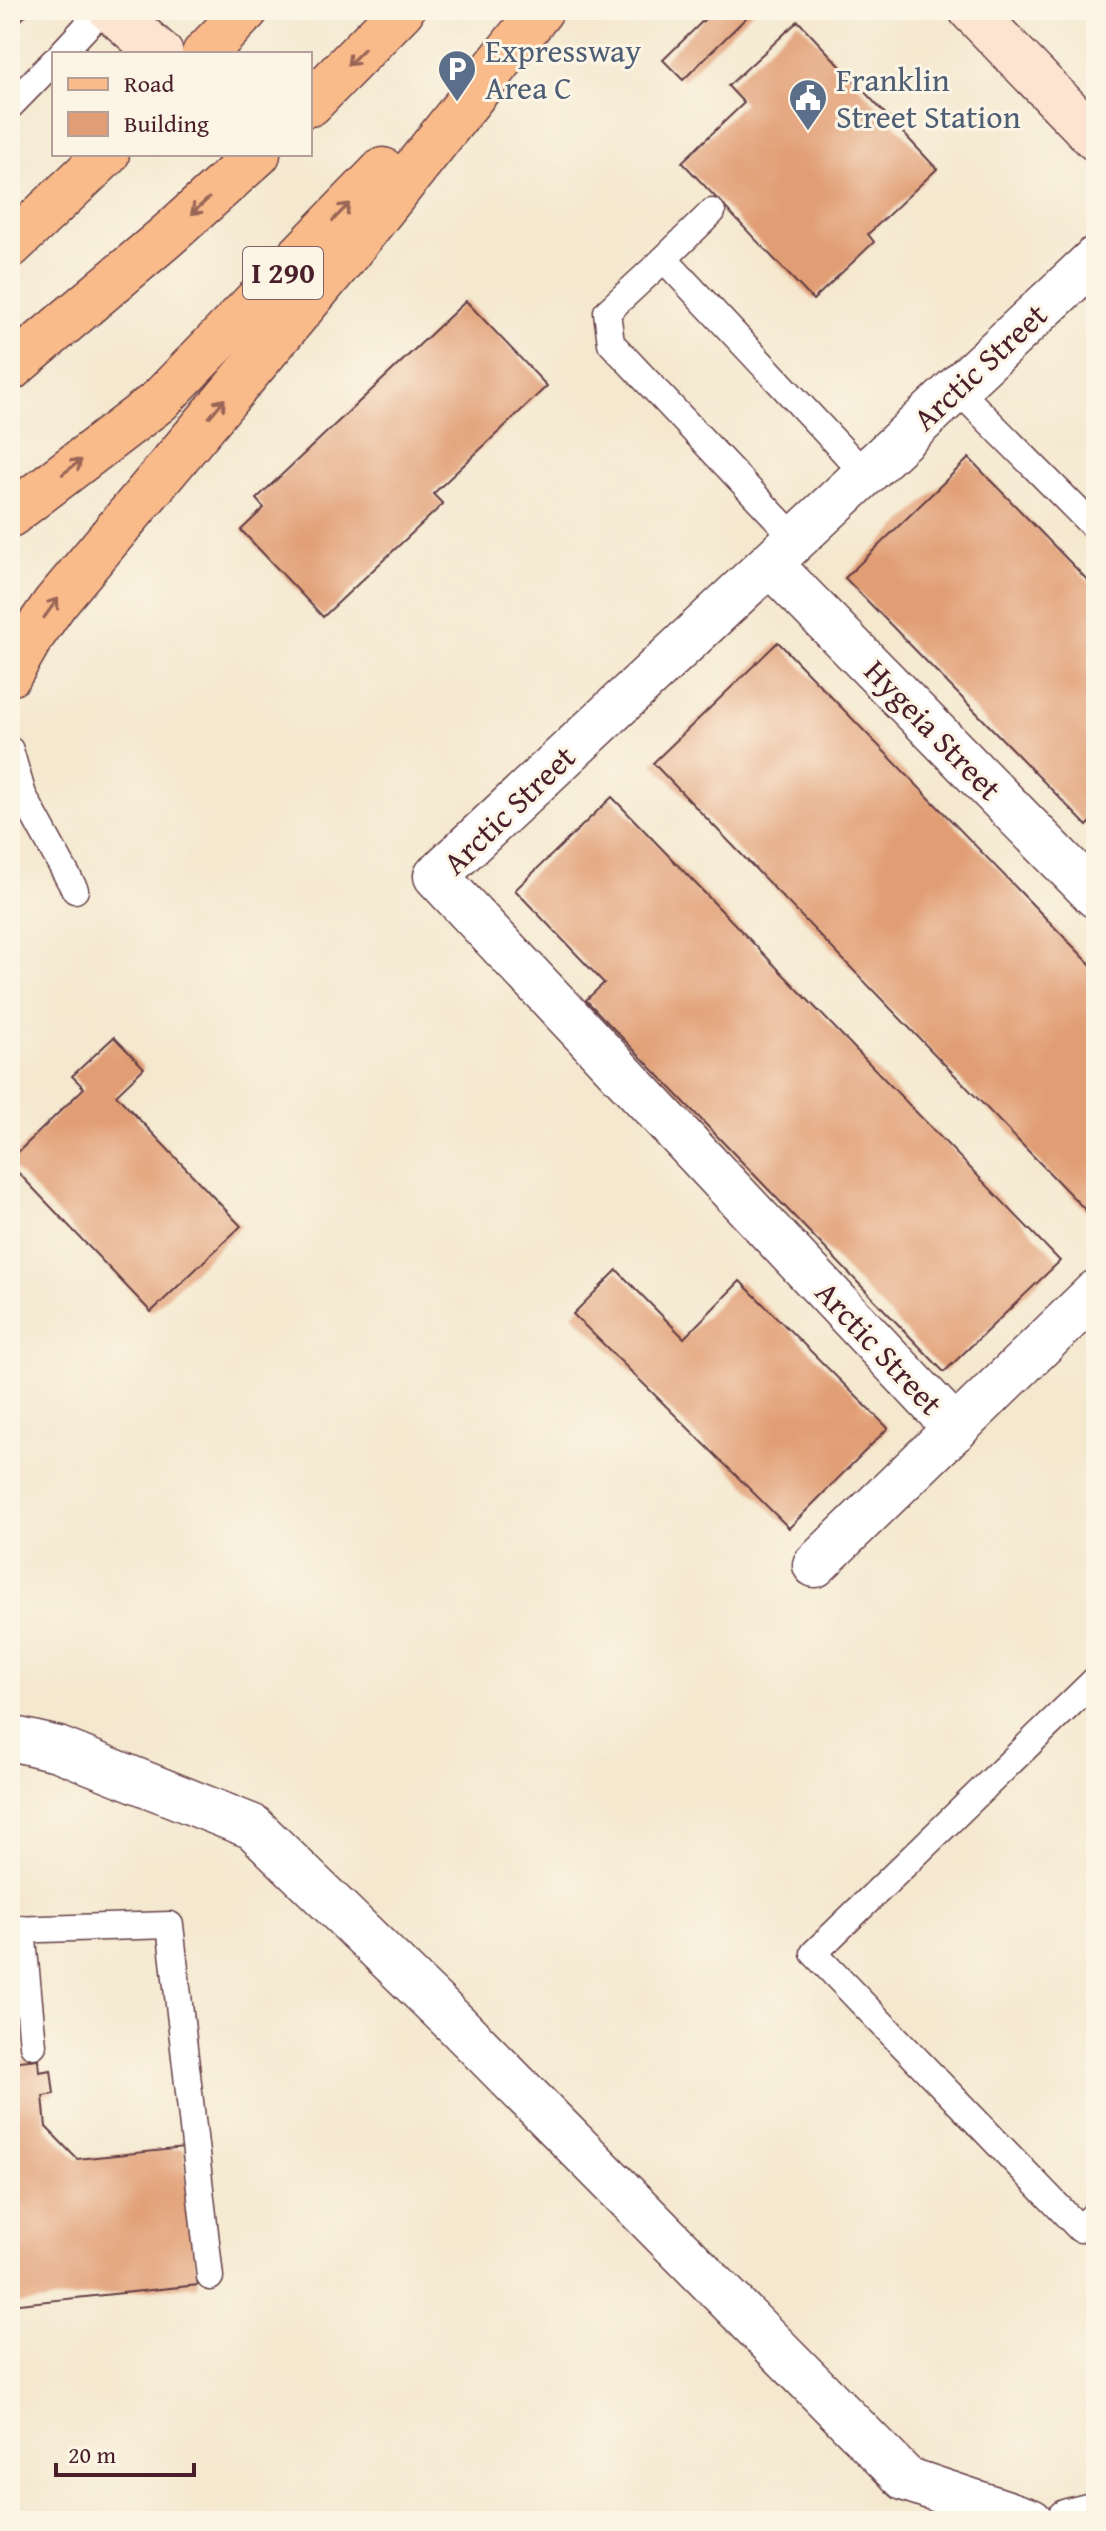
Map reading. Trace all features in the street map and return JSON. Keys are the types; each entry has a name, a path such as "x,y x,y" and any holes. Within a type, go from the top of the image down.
{"main road":[{"path":"111,10 159,52"},
{"path":"206,52 246,10"},
{"path":"312,102 402,10"},
{"path":"10,674 55,603 343,259 538,10"},
{"name":"I 290","path":"10,515 159,401 538,10"},
{"path":"971,10 1096,139"},
{"path":"10,246 105,156"},
{"path":"10,369 256,156"}],"street":[{"name":"Arctic Street","path":"956,1429 436,876 1096,258"},
{"name":"Hygeia Street","path":"783,551 1096,896"},
{"path":"815,1565 1096,1292"},
{"path":"10,1738 58,1749 253,1827 457,2025 906,2479 1031,2521"},
{"path":"1068,2521 1096,2514"}],"lane":[{"path":"63,52 102,10"},
{"path":"10,106 52,63"},
{"path":"712,212 607,312 611,343 783,551"},
{"path":"664,259 865,474"},
{"path":"957,389 1096,529"},
{"path":"10,750 23,795 75,890"},
{"path":"1096,1679 814,1953 1080,2229 1096,2213"},
{"path":"33,2045 16,1930 170,1925 210,2277"}],"building":[{"path":"10,10 31,10 10,31"},
{"path":"714,10 754,10 683,80 663,60"},
{"name":"Franklin Street Station","path":"798,21 937,169 868,234 874,242 813,300 682,162 744,103 728,86"},
{"path":"466,301 547,386 433,494 443,504 323,617 241,530 264,508 256,499"},
{"path":"969,458 1096,589 1096,817 1087,826 845,578"},
{"path":"778,642 1096,970 1096,1221 653,763"},
{"path":"612,797 1060,1261 944,1372 586,1000 604,983 515,890"},
{"path":"114,1037 144,1068 116,1095 241,1226 151,1312 10,1164 10,1160 84,1088 72,1076"},
{"path":"617,1270 684,1338 740,1281 888,1428 789,1528 573,1314"},
{"path":"38,2059 39,2072 51,2070 54,2094 43,2096 46,2127 77,2159 184,2148 198,2285 10,2305 10,2062"}],"place":[{"name":"Expressway Area C","path":"457,103"},
{"name":"Franklin Street Station","path":"808,132"}]}
